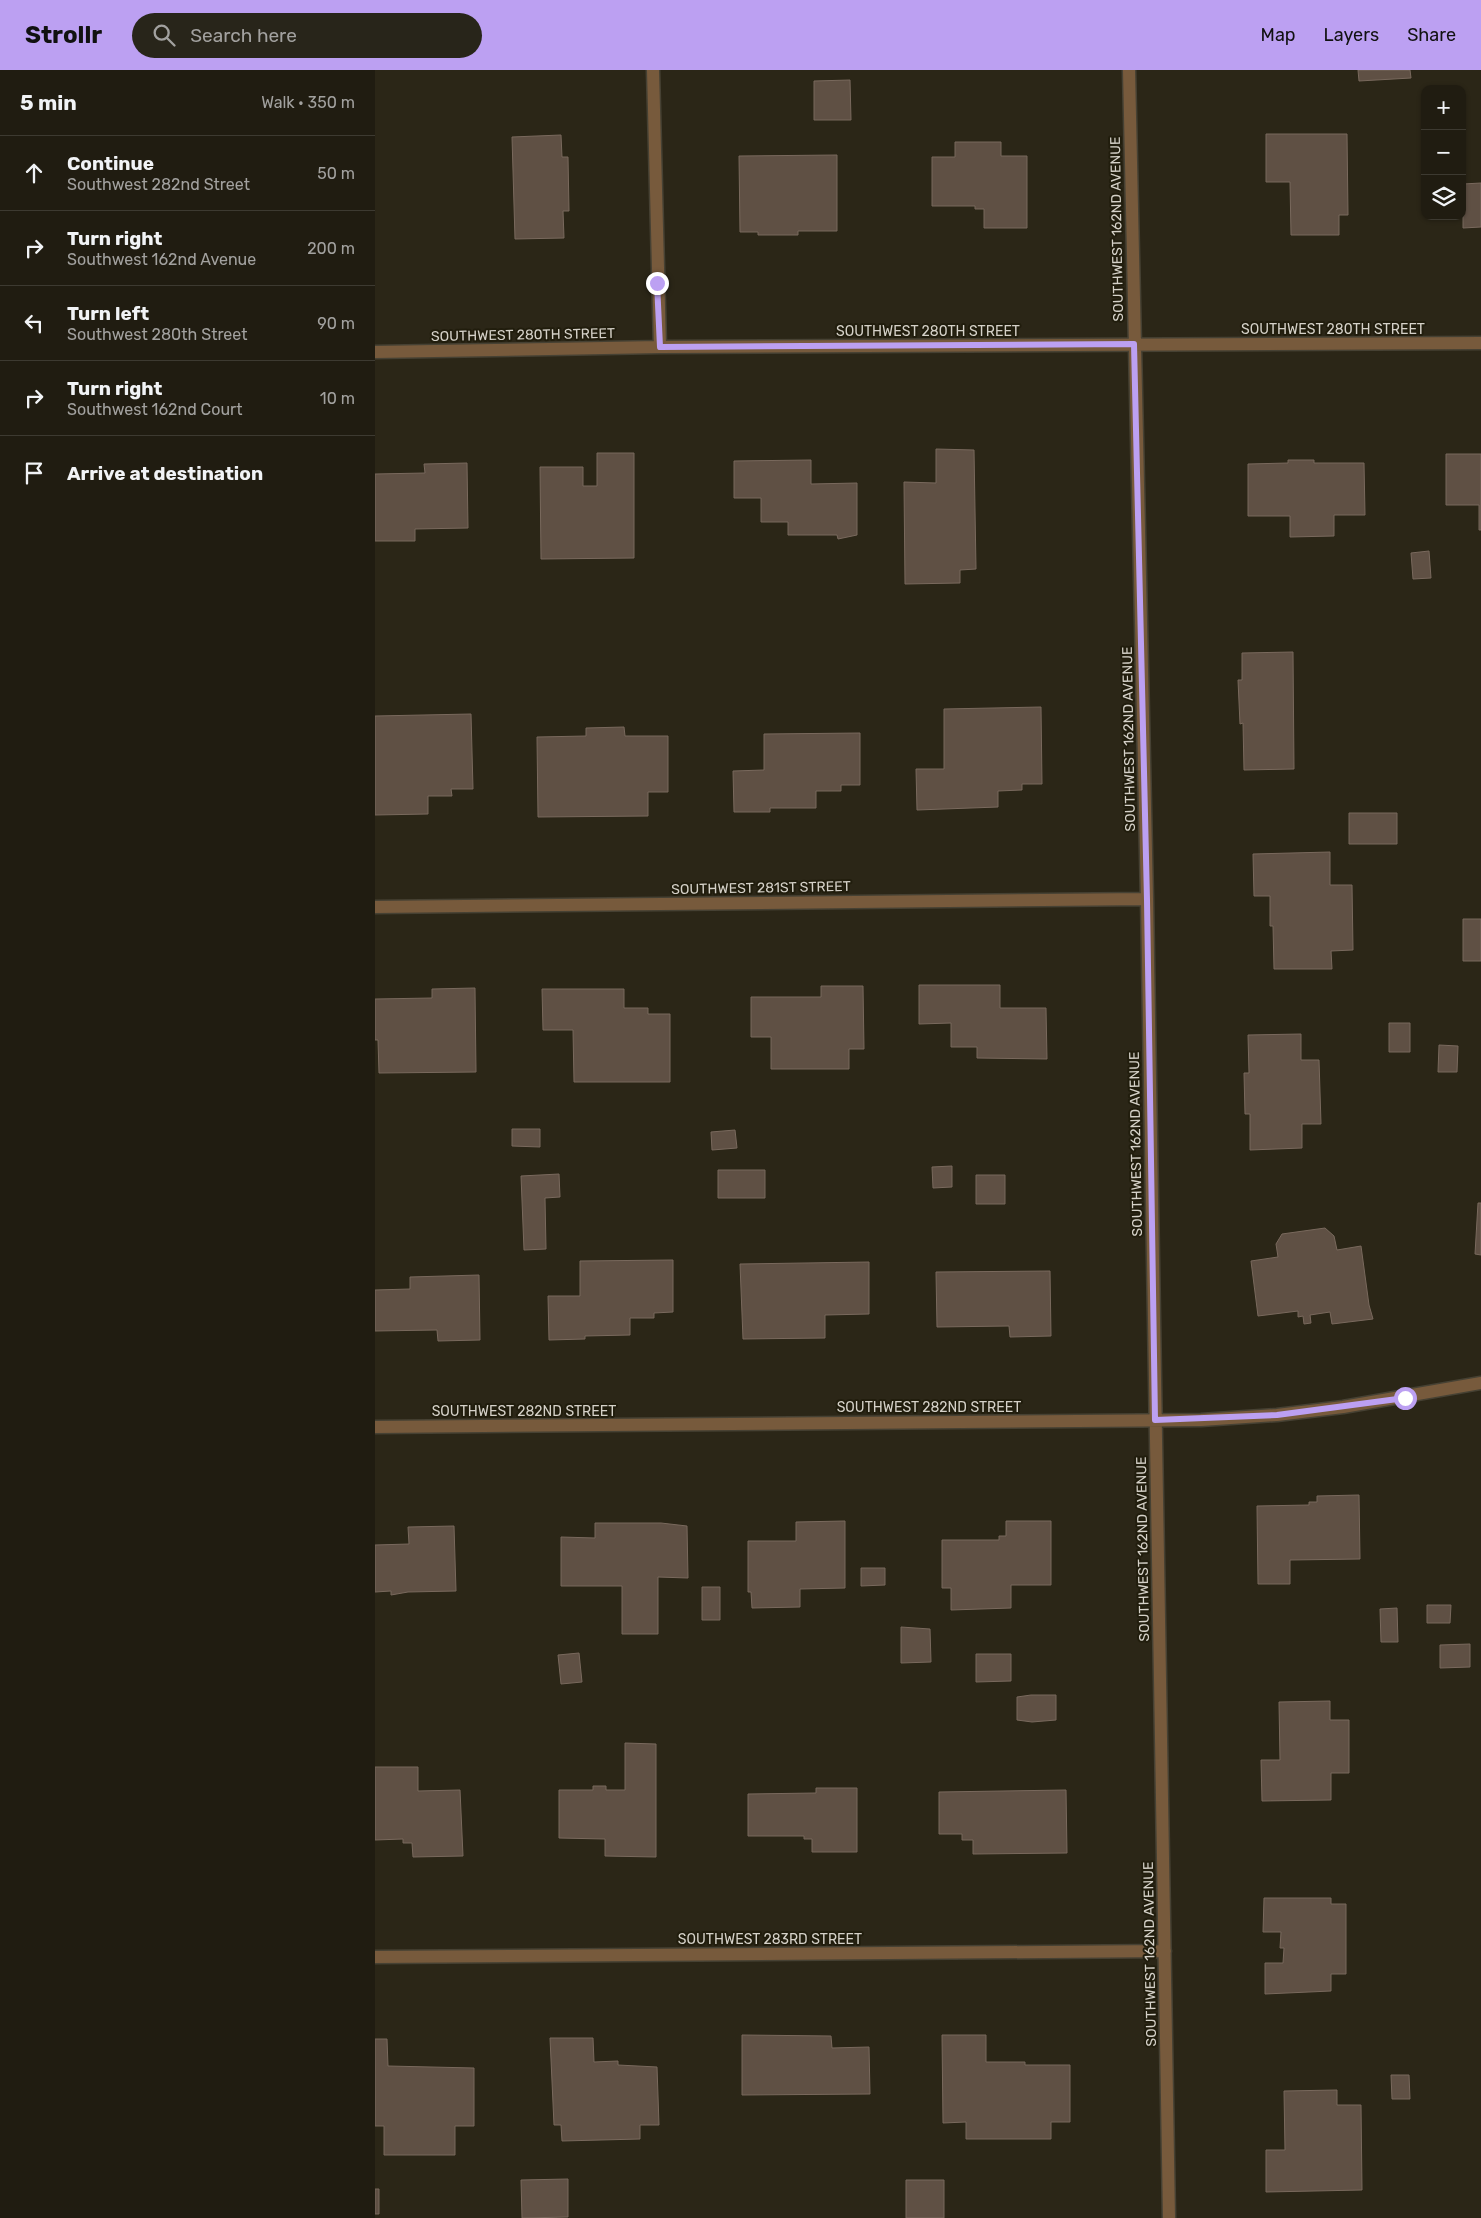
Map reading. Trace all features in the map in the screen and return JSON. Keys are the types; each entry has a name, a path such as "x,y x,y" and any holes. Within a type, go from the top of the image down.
{"street":[{"path":"653,70 660,347"},
{"name":"SOUTHWEST 162ND AVENUE","path":"1129,70 1147,900 1169,2218"},
{"name":"SOUTHWEST 280TH STREET","path":"375,352 660,347 1481,343"},
{"name":"SOUTHWEST 281ST STREET","path":"375,907 1147,900"},
{"name":"SOUTHWEST 282ND STREET","path":"375,1427 1155,1420 1267,1416 1334,1409 1481,1382"},
{"name":"SOUTHWEST 283RD STREET","path":"375,1957 1165,1951"}],"building":[{"path":"1358,70 1410,70 1411,78 1359,81"},
{"path":"850,80 851,120 814,120 814,81"},
{"path":"1266,134 1347,134 1348,215 1339,215 1339,235 1291,235 1290,182 1266,182"},
{"path":"561,135 562,157 568,157 569,211 563,211 564,238 515,239 512,137"},
{"path":"955,142 1001,142 1001,156 1027,156 1027,228 984,228 984,209 975,209 975,206 932,206 932,157 955,157"},
{"path":"837,155 837,231 798,231 798,235 758,235 758,232 740,232 739,156"},
{"path":"1481,183 1481,227 1463,228 1463,220 1466,220 1466,184"},
{"path":"936,449 974,450 976,569 960,570 960,583 905,584 904,482 936,483"},
{"path":"597,453 634,453 634,558 541,559 540,467 583,467 583,486 597,486"},
{"path":"1446,454 1481,454 1481,530 1479,530 1479,505 1446,505"},
{"path":"811,460 811,484 857,483 857,535 838,539 837,535 788,535 788,522 761,522 761,498 734,498 734,461"},
{"path":"1288,460 1314,460 1314,463 1364,463 1365,515 1334,515 1334,536 1290,537 1290,516 1248,516 1248,464 1288,463"},
{"path":"467,463 468,528 415,529 415,541 375,541 375,474 425,473 424,464"},
{"path":"1429,551 1431,578 1413,579 1411,553"},
{"path":"1293,652 1294,769 1244,770 1243,723 1240,724 1238,680 1242,680 1242,653"},
{"path":"1041,707 1042,784 1022,784 1022,790 998,791 998,807 917,810 916,769 944,769 944,709"},
{"path":"471,714 473,789 451,789 452,796 428,796 428,814 375,815 375,716"},
{"path":"624,727 625,736 668,736 668,792 648,792 648,816 538,817 537,737 586,736 586,728"},
{"path":"860,733 860,785 841,785 841,791 816,791 816,808 770,808 770,812 734,812 733,771 764,770 764,734"},
{"path":"1349,813 1397,813 1397,844 1349,844"},
{"path":"1330,852 1330,885 1352,885 1353,950 1331,951 1332,969 1274,969 1273,926 1270,926 1270,896 1254,896 1253,854"},
{"path":"1463,919 1481,919 1481,961 1463,961"},
{"path":"919,985 1000,985 1000,1008 1046,1008 1047,1059 977,1058 977,1047 951,1047 951,1023 919,1024"},
{"path":"821,986 863,986 864,1049 849,1049 849,1069 771,1069 771,1037 751,1037 751,997 821,997"},
{"path":"475,988 476,1072 379,1073 378,1040 375,1040 375,999 432,998 432,989"},
{"path":"542,989 624,989 624,1008 648,1008 648,1014 670,1014 670,1082 574,1082 573,1030 543,1030"},
{"path":"1389,1023 1410,1023 1410,1052 1389,1052"},
{"path":"1301,1034 1301,1060 1319,1060 1321,1124 1302,1124 1302,1148 1250,1150 1250,1114 1245,1114 1244,1073 1249,1073 1248,1035"},
{"path":"1439,1045 1458,1046 1457,1072 1438,1072"},
{"path":"512,1129 540,1129 540,1147 512,1146"},
{"path":"735,1130 737,1148 712,1150 711,1132"},
{"path":"952,1166 952,1187 933,1188 932,1167"},
{"path":"718,1170 765,1170 765,1198 718,1198"},
{"path":"559,1174 560,1197 545,1198 546,1249 524,1250 521,1176"},
{"path":"976,1175 1005,1175 1005,1204 976,1204"},
{"path":"1478,1203 1481,1203 1481,1255 1475,1254"},
{"path":"1325,1228 1334,1236 1337,1250 1361,1246 1369,1305 1373,1319 1332,1324 1330,1312 1310,1315 1311,1323 1304,1324 1303,1316 1298,1317 1298,1311 1258,1316 1251,1261 1278,1257 1276,1244 1282,1234"},
{"path":"673,1260 673,1312 654,1313 654,1318 630,1318 630,1335 585,1336 585,1339 549,1340 548,1296 580,1296 580,1261"},
{"path":"869,1262 869,1314 825,1315 825,1338 743,1339 740,1264"},
{"path":"1050,1271 1051,1336 1010,1337 1009,1326 937,1327 936,1272"},
{"path":"479,1275 480,1340 438,1341 437,1330 375,1331 375,1290 410,1289 410,1277"},
{"path":"1359,1495 1360,1559 1290,1560 1290,1584 1258,1584 1257,1506 1309,1505 1309,1502 1317,1502 1317,1496"},
{"path":"845,1521 845,1588 800,1589 800,1607 752,1608 751,1592 748,1592 748,1541 796,1541 796,1522"},
{"path":"1006,1521 1051,1521 1051,1585 1011,1585 1011,1608 951,1610 951,1588 942,1588 942,1540 999,1540 999,1536 1006,1536"},
{"path":"595,1523 661,1523 687,1526 688,1578 658,1577 658,1634 622,1634 622,1586 561,1586 561,1537 595,1538"},
{"path":"454,1526 456,1591 408,1592 391,1595 391,1591 375,1592 375,1545 409,1544 408,1527"},
{"path":"861,1568 885,1568 885,1585 861,1586"},
{"path":"702,1587 720,1587 720,1620 702,1620"},
{"path":"1427,1605 1451,1605 1450,1623 1427,1623"},
{"path":"1397,1608 1398,1642 1381,1642 1380,1609"},
{"path":"901,1627 930,1629 931,1662 901,1663"},
{"path":"1470,1644 1470,1667 1440,1668 1440,1645"},
{"path":"579,1653 582,1682 561,1684 558,1655"},
{"path":"976,1654 1011,1654 1011,1681 976,1682"},
{"path":"1056,1695 1056,1720 1032,1722 1017,1720 1017,1697"},
{"path":"1330,1701 1330,1720 1349,1720 1349,1773 1331,1773 1331,1800 1262,1801 1261,1760 1280,1760 1279,1702"},
{"path":"625,1743 656,1744 656,1857 605,1856 605,1839 559,1838 559,1790 593,1790 593,1786 606,1786 606,1790 625,1790"},
{"path":"375,1767 418,1767 418,1791 460,1790 463,1856 413,1857 412,1843 403,1843 403,1839 375,1840"},
{"path":"816,1788 857,1788 857,1852 812,1852 812,1839 804,1839 804,1836 748,1836 748,1794 816,1793"},
{"path":"1066,1790 1067,1853 973,1854 973,1840 962,1840 962,1834 939,1834 939,1792"},
{"path":"1264,1898 1331,1898 1331,1904 1346,1904 1346,1974 1331,1974 1331,1991 1265,1994 1265,1963 1283,1963 1284,1948 1280,1948 1281,1932 1263,1932"},
{"path":"742,2035 831,2036 832,2048 869,2047 870,2094 742,2095"},
{"path":"942,2035 986,2035 986,2062 1025,2062 1025,2065 1070,2065 1070,2122 1051,2122 1051,2139 966,2139 966,2122 943,2123"},
{"path":"550,2038 593,2038 594,2062 618,2061 618,2065 657,2067 659,2125 640,2125 640,2139 562,2141 561,2125 554,2125"},
{"path":"375,2039 387,2039 388,2066 474,2068 474,2126 455,2126 455,2155 384,2155 384,2126 375,2126"},
{"path":"1391,2075 1409,2075 1410,2099 1392,2099"},
{"path":"1337,2090 1337,2105 1361,2105 1362,2190 1266,2192 1266,2150 1285,2150 1284,2091"},
{"path":"568,2179 568,2217 522,2218 521,2180"},
{"path":"906,2180 944,2180 944,2218 906,2218"},
{"path":"375,2189 379,2189 379,2214 375,2214"}],"route":[{"path":"657,283 660,347 1134,344 1147,900 1155,1420 1201,1420 1277,1415 1343,1408 1405,1398"}]}
